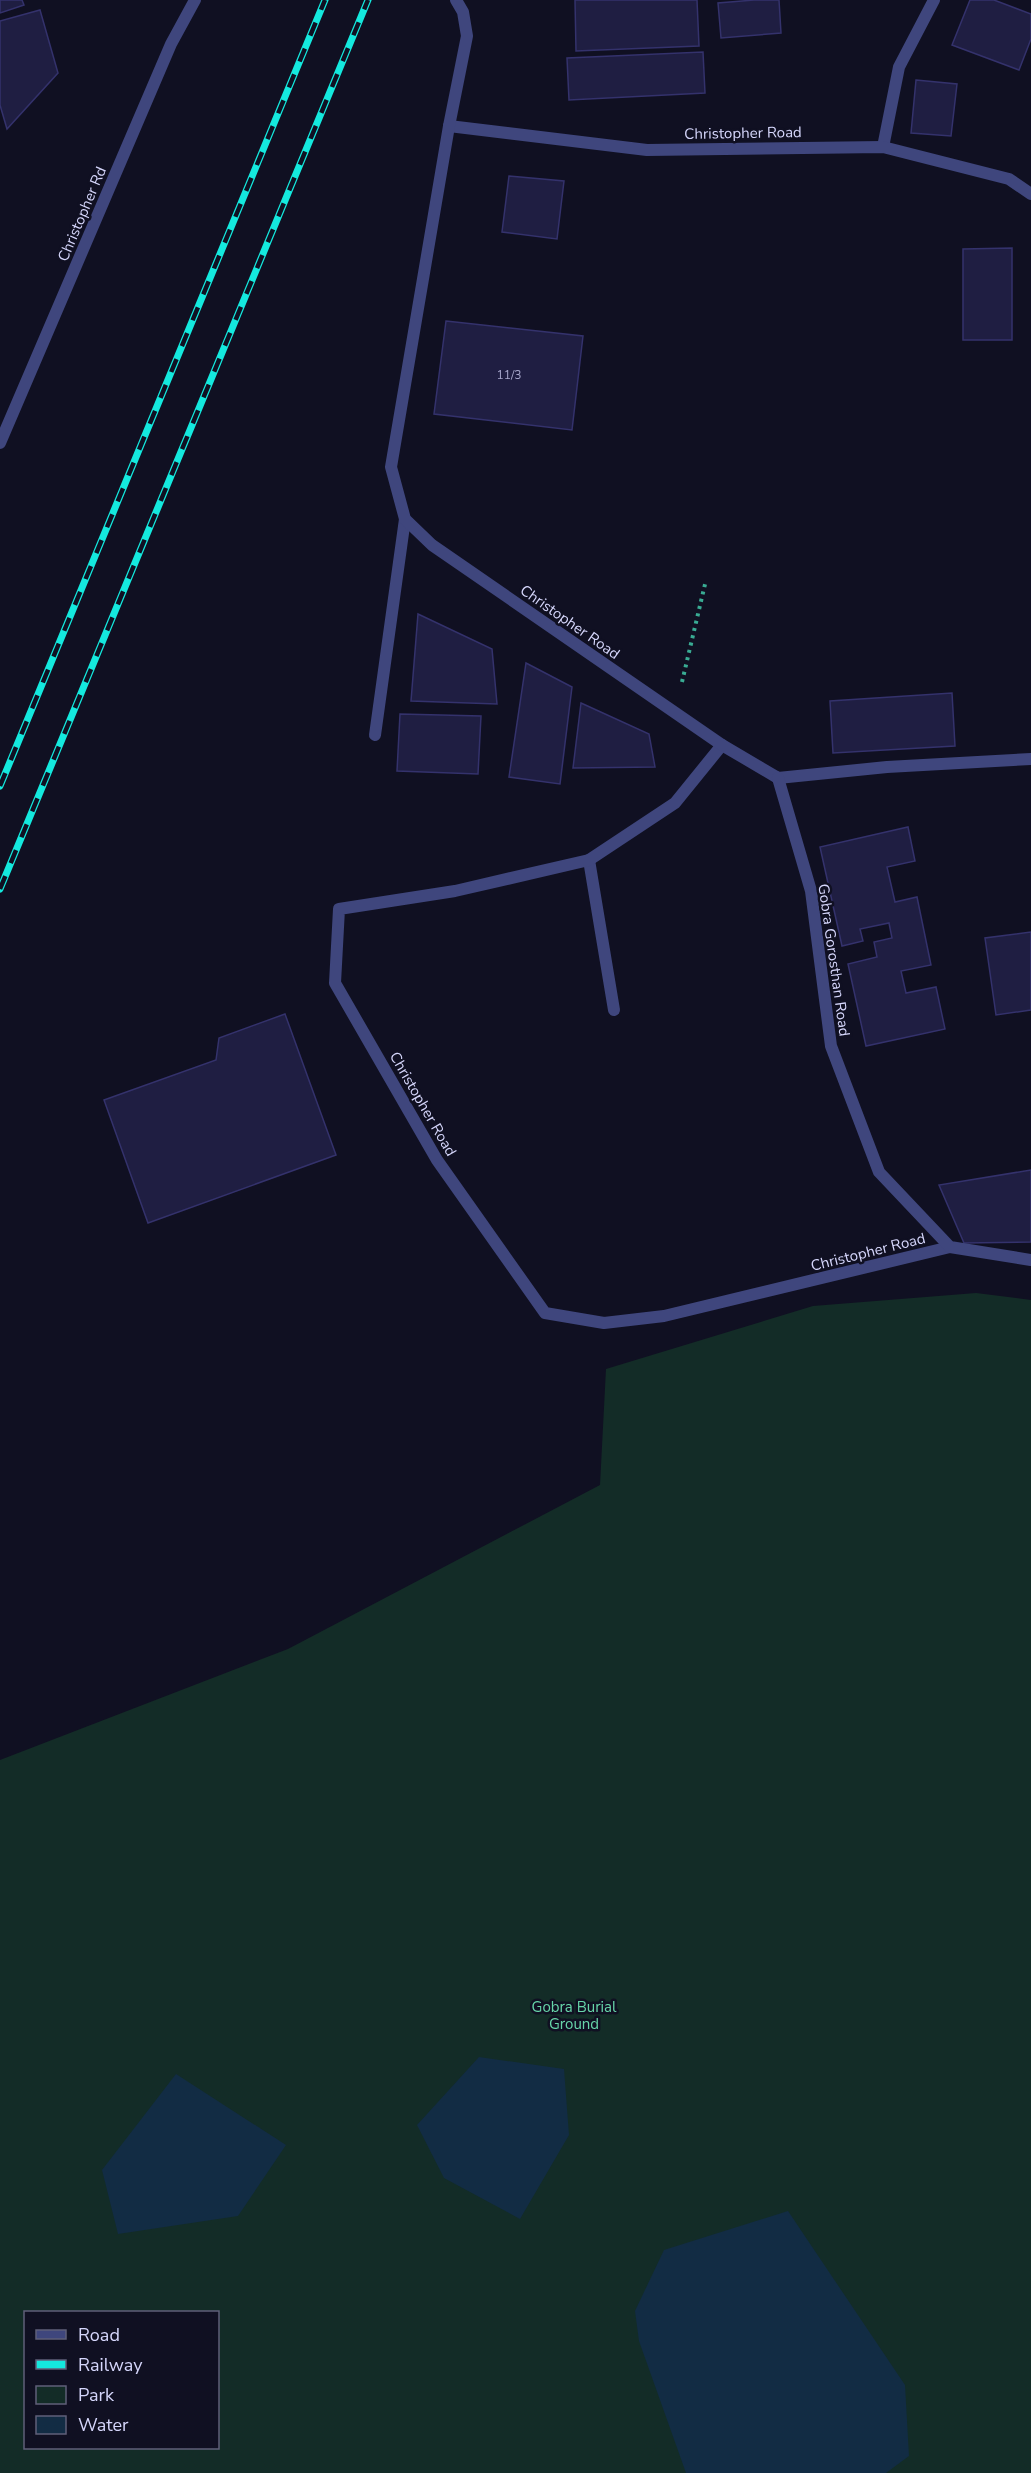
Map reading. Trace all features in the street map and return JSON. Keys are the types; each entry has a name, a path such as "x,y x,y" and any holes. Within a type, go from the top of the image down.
{"street":[{"name":"Christopher Rd","path":"0,443 171,44 195,0"},
{"path":"375,735 405,519 391,467 448,126 467,36 463,12 456,0"},
{"path":"883,147 899,67 934,0"},
{"name":"Christopher Road","path":"448,126 647,150 883,147 1009,179 1031,194"},
{"name":"Christopher Road","path":"405,519 432,545 722,745 777,778"},
{"name":"Christopher Road","path":"722,745 675,803 590,860 455,891 339,909 335,983 436,1160 545,1313 604,1323 664,1316 950,1247"},
{"path":"777,778 887,766 1031,759"},
{"name":"Gobra Gorosthan Road","path":"777,778 811,891 831,1046 879,1172 950,1247"},
{"path":"590,860 614,1010"},
{"path":"950,1247 1031,1260"}],"path":[{"path":"675,712 706,580"}],"green space":[{"name":"Gobra Burial Ground","path":"976,1293 1031,1300 1031,2473 0,2473 0,1760 288,1649 600,1485 606,1369 813,1306"}],"water":[{"path":"479,2057 564,2069 569,2135 520,2219 444,2178 417,2125"},
{"path":"176,2074 286,2145 238,2216 118,2234 102,2170"},
{"path":"788,2211 905,2385 909,2456 886,2473 686,2473 639,2341 635,2311 664,2250"}],"building":[{"path":"0,0 22,0 24,5 0,13"},
{"path":"575,0 697,0 699,46 576,51"},
{"path":"779,0 781,33 721,38 718,3"},
{"path":"970,0 994,0 1031,14 1031,39 1019,70 952,45"},
{"path":"40,10 58,73 7,129 0,105 0,21"},
{"path":"703,52 705,93 569,100 567,58"},
{"path":"916,80 957,84 951,136 911,133"},
{"path":"509,176 564,181 557,239 502,232"},
{"path":"1012,248 1012,340 963,340 963,249"},
{"path":"446,321 583,336 572,430 434,414"},
{"path":"418,614 492,649 497,704 411,701"},
{"path":"526,663 572,687 560,784 509,777"},
{"path":"952,693 955,746 833,753 830,701"},
{"path":"581,703 649,734 655,767 573,768"},
{"path":"400,714 481,716 478,774 397,771"},
{"path":"908,827 915,861 887,867 895,902 917,897 931,965 901,971 906,993 936,987 945,1029 866,1046 848,964 877,957 874,942 892,938 889,923 860,929 863,941 842,946 820,847"},
{"path":"1031,932 1031,1010 996,1015 985,938"},
{"path":"285,1014 336,1155 148,1223 104,1100 216,1060 219,1038"},
{"path":"1031,1170 1031,1242 964,1243 939,1185"}],"railway":[{"path":"0,786 325,0"},
{"path":"0,889 368,0"}]}
